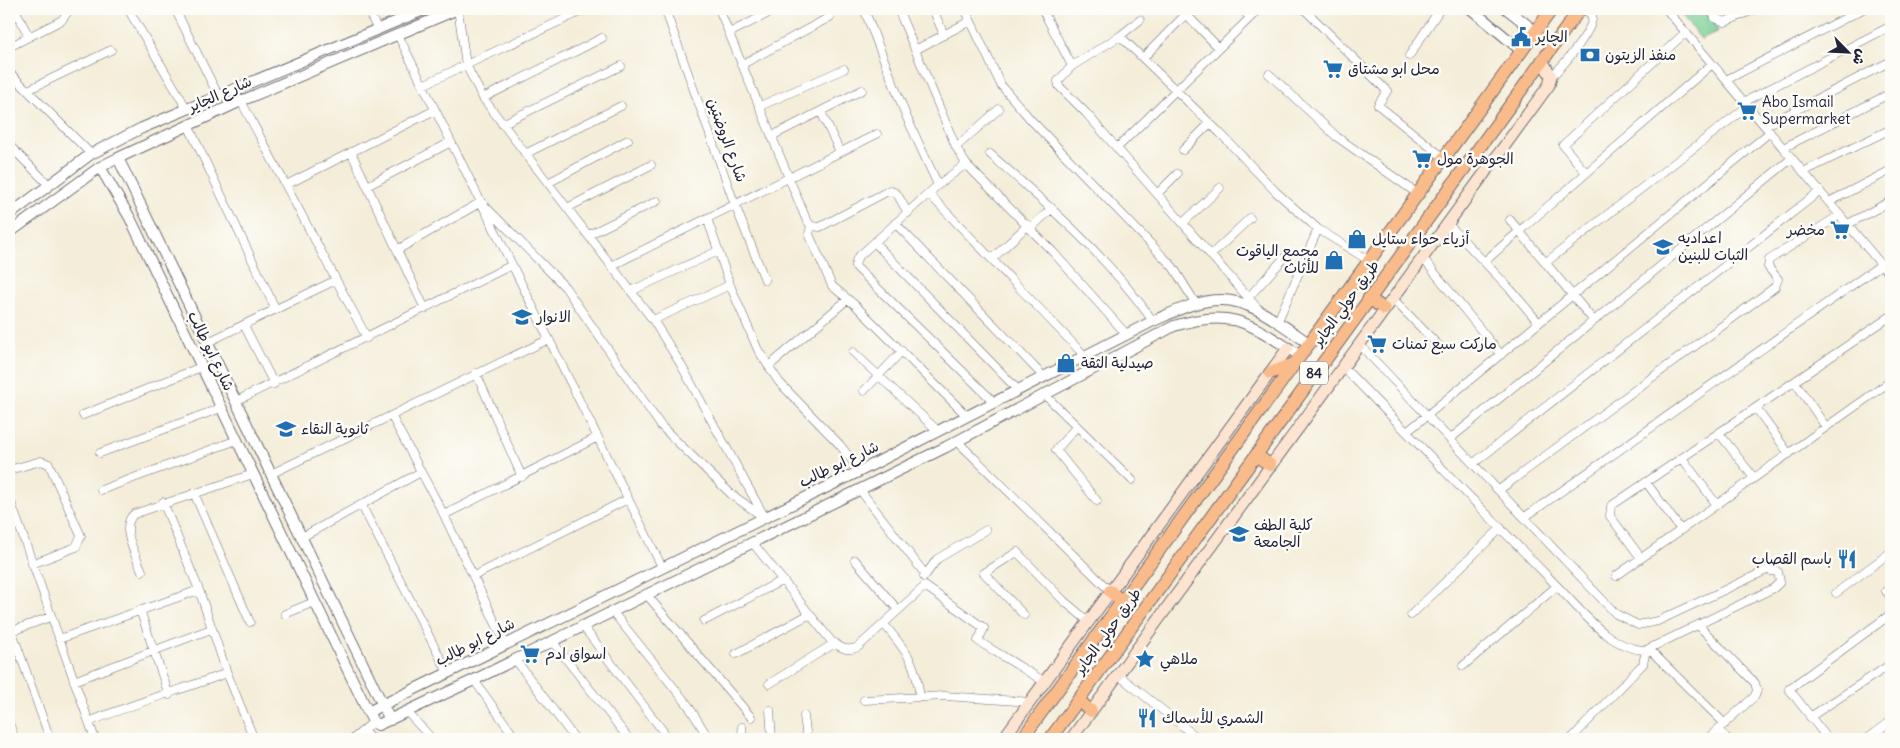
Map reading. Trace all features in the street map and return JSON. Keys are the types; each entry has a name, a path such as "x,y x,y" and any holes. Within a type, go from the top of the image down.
{"highway":[{"name":"طريق حولي الجاير","path":"1022,739 1552,9"},
{"name":"طريق حولي الجاير","path":"1050,739 1580,9"},
{"path":"1369,298 1384,310"},
{"path":"1270,373 1298,360"},
{"path":"1256,455 1270,465"},
{"path":"1110,591 1122,602"},
{"path":"1078,700 1091,710"}],"main road":[{"path":"1071,739 1342,366 1550,85 1551,76 1542,60"},
{"path":"1004,739 1288,348"}],"street":[{"path":"15,9 29,37"},
{"path":"9,47 62,20 67,13 67,9"},
{"path":"128,9 187,109"},
{"path":"176,9 218,95"},
{"path":"367,9 378,30"},
{"name":"شارع الجاير","path":"9,215 91,154 142,128 426,9"},
{"path":"458,9 466,65 483,98 653,320 680,363 765,518"},
{"name":"شارع الجاير","path":"9,233 100,167 118,158 241,101 458,9"},
{"path":"423,86 586,9"},
{"name":"شارع الروضتين","path":"665,9 735,204 765,280"},
{"path":"719,9 810,226 810,234 832,286 848,299 967,416"},
{"path":"728,32 777,9"},
{"path":"864,9 907,118 938,185"},
{"path":"898,9 956,147 966,164 1029,227 1127,335"},
{"path":"933,9 944,35"},
{"path":"965,9 1001,85 1031,120 1173,266 1196,304"},
{"path":"1042,9 1072,66"},
{"path":"1242,9 1250,17"},
{"path":"1117,148 1259,9"},
{"path":"1304,9 1387,91 1378,105 1444,158"},
{"path":"1409,56 1440,9"},
{"path":"1472,9 1522,51"},
{"path":"1507,9 1536,32"},
{"path":"1551,76 1561,67 1592,25 1592,16 1585,9"},
{"path":"1666,9 1891,276"},
{"path":"1711,9 1715,18 1725,22 1755,9"},
{"path":"1726,80 1863,9"},
{"path":"1143,58 1186,10 1219,48"},
{"path":"742,65 830,17"},
{"path":"1140,20 1120,36 1072,66 1058,81 1059,86 1117,148 1264,315"},
{"path":"915,50 970,21"},
{"path":"1546,263 1746,104 1891,26"},
{"path":"1586,173 1563,145 1686,32"},
{"path":"398,35 662,567"},
{"path":"1120,36 1210,123 1276,192 1318,230 1368,260"},
{"path":"483,98 602,38"},
{"path":"28,90 111,50"},
{"path":"1764,126 1891,61"},
{"path":"1485,261 1712,64"},
{"path":"502,124 621,66"},
{"path":"760,106 844,69"},
{"path":"9,72 91,154"},
{"path":"1269,74 1337,137 1418,194"},
{"path":"772,136 862,90"},
{"path":"1784,148 1891,93"},
{"path":"241,101 366,338"},
{"path":"525,154 621,106"},
{"path":"956,147 999,109"},
{"path":"286,185 435,110"},
{"path":"821,112 840,152"},
{"path":"1183,150 1210,123"},
{"path":"188,125 276,310"},
{"path":"1804,172 1891,129"},
{"path":"1408,431 1770,132"},
{"path":"611,266 788,176 877,134"},
{"path":"548,183 628,140"},
{"path":"367,186 451,142"},
{"path":"9,145 49,185"},
{"path":"351,152 425,308"},
{"path":"990,154 1052,208 1136,296 1153,321"},
{"name":"شارع ابو طالب","path":"118,158 390,720"},
{"path":"1450,440 1792,158"},
{"path":"966,164 938,185 895,223 857,258 855,266 994,402"},
{"path":"568,208 651,165"},
{"name":"شارع ابو طالب","path":"100,167 130,218 373,722"},
{"path":"1829,202 1891,170"},
{"path":"1157,194 1178,174"},
{"path":"1183,223 1220,188"},
{"path":"810,226 820,227 890,190 897,194 908,213"},
{"path":"1474,463 1820,191"},
{"path":"929,194 1085,356"},
{"path":"588,235 657,201"},
{"path":"1848,224 1891,201"},
{"path":"397,250 481,202"},
{"path":"481,202 565,287 661,426 731,494 765,518"},
{"path":"992,260 1052,208"},
{"path":"130,218 144,210"},
{"path":"1499,490 1775,287 1778,279 1768,267 1769,260 1840,215"},
{"path":"707,218 730,284 758,350 785,388 840,445 860,471"},
{"path":"1211,255 1250,218"},
{"path":"1510,220 1594,320"},
{"path":"895,223 1044,377"},
{"path":"1447,223 1485,261 1539,323"},
{"path":"1274,340 1280,334 1280,325 1318,230"},
{"path":"875,243 1018,390"},
{"path":"631,292 718,250"},
{"path":"1248,298 1286,256"},
{"path":"1422,257 1500,354"},
{"path":"1524,517 1882,264"},
{"path":"236,401 274,384 512,265"},
{"path":"208,342 336,280"},
{"path":"653,320 730,284"},
{"path":"1392,298 1441,348"},
{"path":"768,366 848,299"},
{"name":"شارع ابو طالب","path":"382,705 505,643 860,471 1153,321 1196,304 1228,300 1247,306 1310,344"},
{"path":"1641,558 1610,516 1611,506 1891,316"},
{"path":"353,739 373,722 379,725 407,712 860,490 1174,326 1193,320 1215,317 1240,321 1288,348 1298,360"},
{"path":"244,325 274,384"},
{"path":"271,474 392,417 476,373 549,339"},
{"path":"1342,366 1408,431 1557,586 1609,636 1629,648 1648,650 1774,588 1780,582 1778,572 1767,570 1658,621 1638,625 1616,614 1450,440 1428,414 1359,344"},
{"path":"864,391 902,351"},
{"path":"853,352 938,431"},
{"path":"83,415 201,367"},
{"path":"476,373 522,477"},
{"path":"1616,576 1891,381"},
{"path":"1795,382 1826,427"},
{"path":"1045,394 1132,480"},
{"path":"100,453 221,408"},
{"path":"1756,408 1789,454"},
{"path":"392,417 444,514 505,643"},
{"path":"1078,426 1056,450 1097,502"},
{"path":"1719,433 1754,478"},
{"path":"444,514 522,477 598,437"},
{"path":"101,490 236,440"},
{"path":"957,441 1110,591"},
{"path":"1682,458 1717,505"},
{"path":"9,470 41,461 49,464 81,536 76,547 32,564"},
{"path":"304,536 362,506 421,472"},
{"path":"142,571 127,528 129,519 134,514 163,502 253,474"},
{"path":"1646,482 1681,530"},
{"path":"752,542 835,643 851,651 858,647 925,586 925,574 860,490"},
{"path":"194,493 250,622"},
{"path":"811,495 819,510"},
{"path":"9,497 50,617 96,739"},
{"path":"474,576 628,499"},
{"path":"163,502 199,590 210,629 254,739"},
{"path":"362,506 448,673"},
{"path":"1411,615 1501,528"},
{"path":"925,574 937,559 986,530"},
{"path":"1024,615 984,573 1017,552 1064,601 1088,621"},
{"path":"1836,593 1891,552"},
{"path":"855,560 898,610"},
{"path":"704,621 783,580"},
{"path":"925,586 984,628 978,641 1044,682"},
{"path":"1463,666 1557,586"},
{"path":"59,639 199,590"},
{"path":"1886,591 1891,597"},
{"path":"646,594 752,717"},
{"path":"286,614 314,602"},
{"path":"140,610 169,695"},
{"path":"612,611 688,705 708,739"},
{"path":"736,654 810,614"},
{"path":"1828,739 1789,689 1891,614"},
{"path":"12,631 50,617"},
{"path":"9,622 50,739"},
{"path":"884,624 911,658 917,672 920,697"},
{"path":"582,625 669,739"},
{"path":"1699,626 1755,683 1757,690 1755,696 1707,739"},
{"path":"330,634 345,627"},
{"path":"74,681 210,629"},
{"path":"552,641 629,739"},
{"path":"769,684 835,643"},
{"path":"1648,650 1721,727 1728,739"},
{"path":"1571,739 1644,664 1648,650"},
{"path":"515,659 575,739"},
{"path":"1810,717 1891,664"},
{"path":"89,722 227,673"},
{"path":"1118,674 1199,739"},
{"path":"474,680 514,737 505,739"},
{"path":"864,700 945,696 1031,702"},
{"path":"368,712 382,705"},
{"path":"770,710 772,739"},
{"path":"407,712 432,739"},
{"path":"804,716 807,739"},
{"path":"1867,739 1891,721"},
{"path":"9,723 15,739"},
{"path":"742,727 743,739"},
{"path":"363,731 371,739"}],"green space":[{"path":"1677,9 1707,9 1718,31 1701,39"}],"place":[{"name":"الچاير","path":"1521,37"},
{"name":"منفذ الزيتون","path":"1590,55"},
{"name":"محل ابو مشتاق","path":"1333,69"},
{"name":"Abo Ismail Supermarket","path":"1747,111"},
{"name":"الجوهرة مول","path":"1422,159"},
{"name":"مخضر","path":"1840,230"},
{"name":"أزياء حواء ستايل","path":"1357,239"},
{"name":"اعداديه الثبات للبنين","path":"1663,247"},
{"name":"مجمع الياقوت للأثاث","path":"1334,260"},
{"name":"الانوار","path":"522,317"},
{"name":"ماركت سبع تمنات","path":"1377,344"},
{"name":"صيدلية الثقة","path":"1066,363"},
{"name":"ثانوية النقاء","path":"286,429"},
{"name":"كلية الطف الجامعة","path":"1239,534"},
{"name":"باسم القصاب","path":"1847,559"},
{"name":"اسواق ادم","path":"530,654"},
{"name":"ملاهي","path":"1145,659"},
{"name":"الشمري للأسماك","path":"1147,718"}]}
